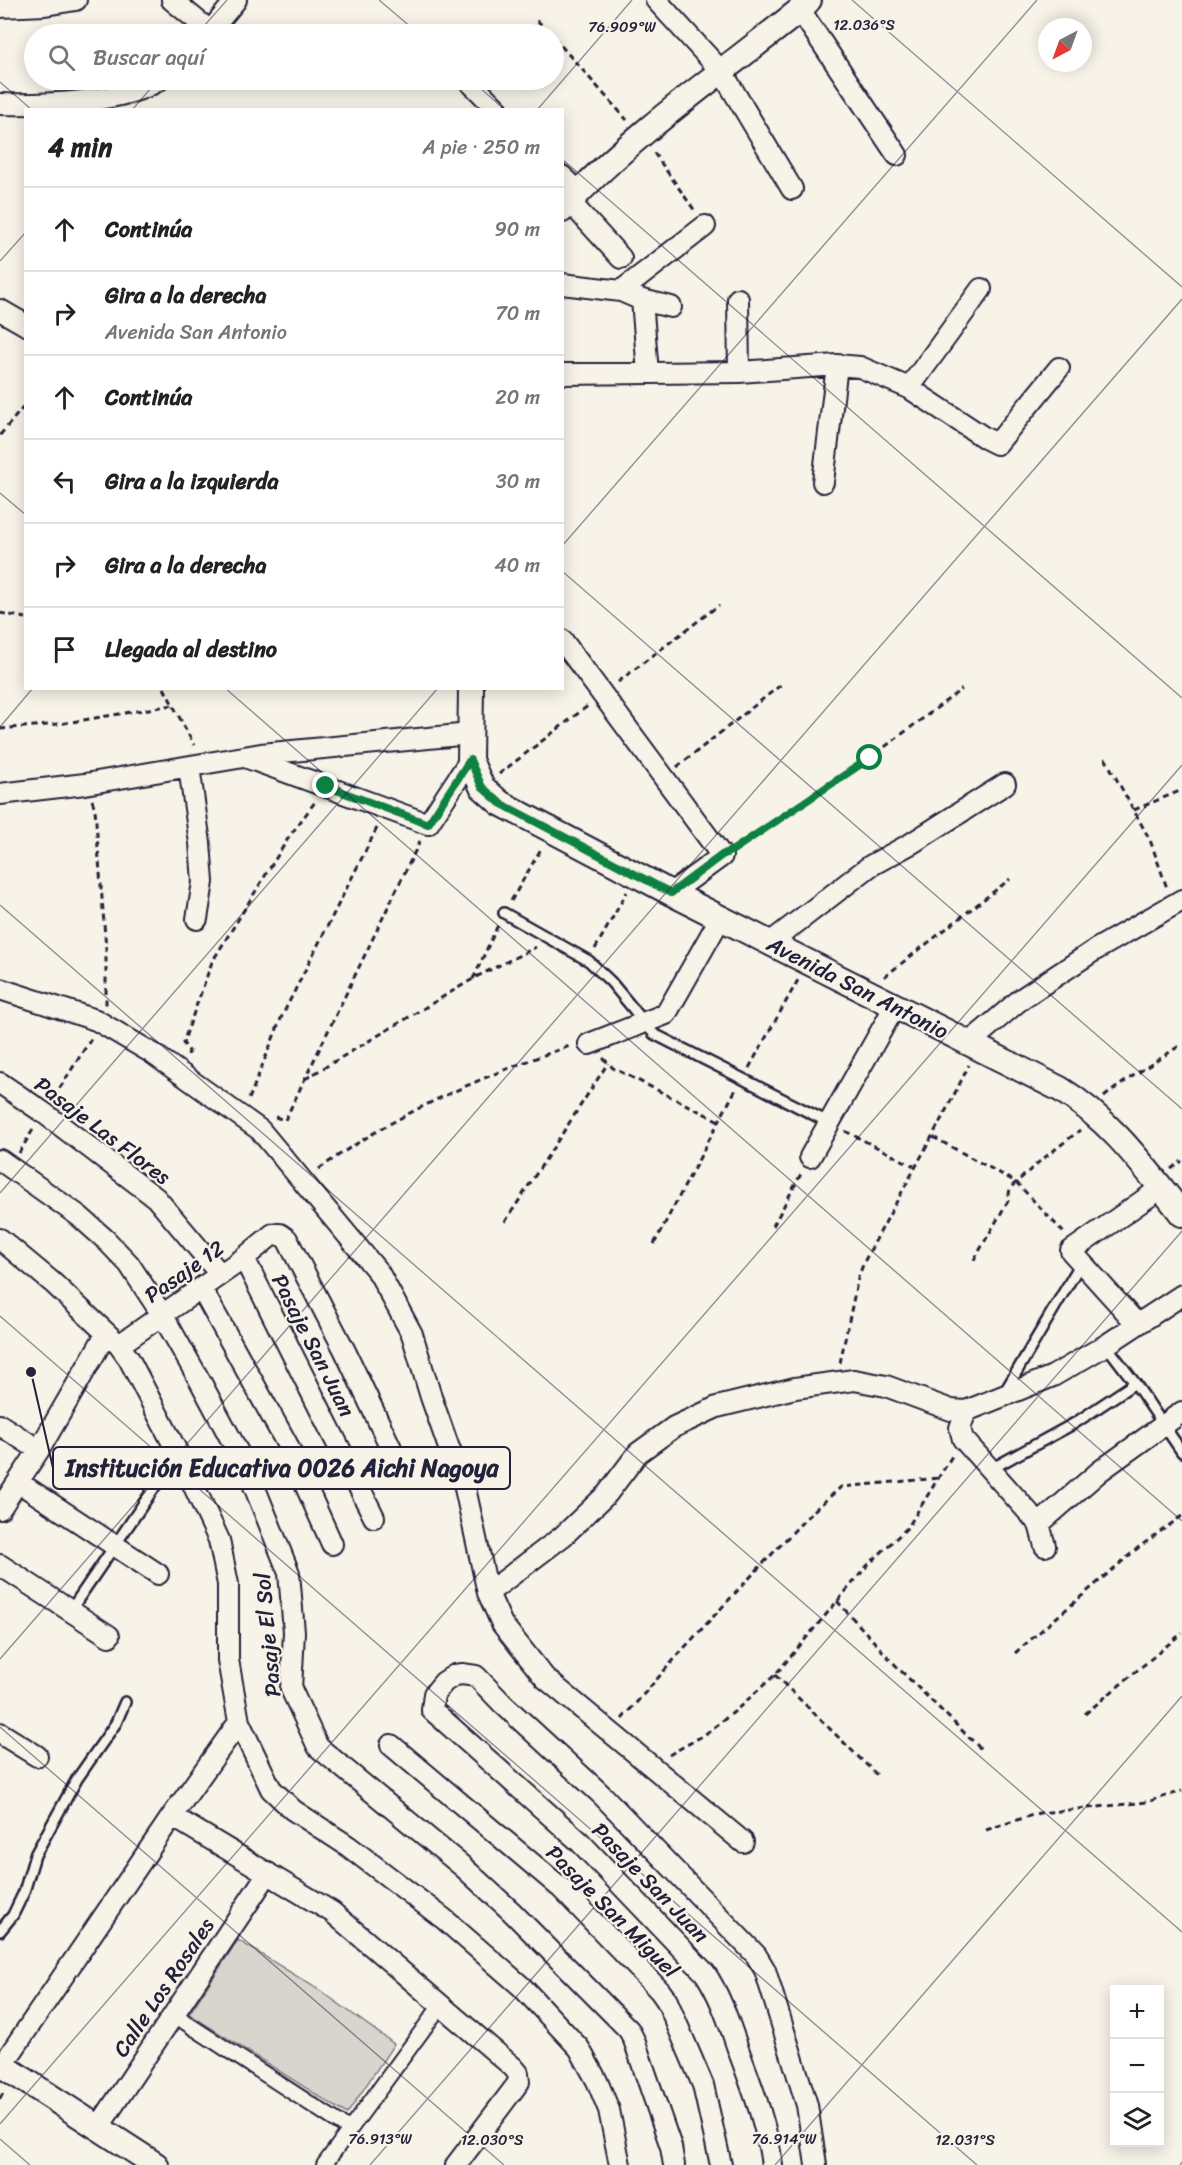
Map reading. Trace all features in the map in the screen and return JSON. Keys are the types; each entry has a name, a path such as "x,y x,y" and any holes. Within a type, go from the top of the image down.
{"street":[{"path":"0,7 45,5 76,0"},
{"path":"172,0 199,24"},
{"path":"216,24 236,0"},
{"path":"656,0 722,72 792,189"},
{"path":"621,258 569,195 805,5 897,155"},
{"path":"0,104 109,98 140,90"},
{"path":"478,90 496,108"},
{"path":"621,291 705,226"},
{"path":"564,284 621,291 642,300 670,307"},
{"path":"909,388 981,289"},
{"path":"738,299 739,372"},
{"path":"642,300 648,373"},
{"path":"0,310 24,324"},
{"path":"823,482 837,365"},
{"path":"564,375 739,372 837,365 860,367 909,388 997,444 1059,368"},
{"path":"564,643 722,855 671,893"},
{"path":"245,757 428,824 470,760 471,690"},
{"path":"0,794 85,784 245,757 470,734"},
{"name":"Avenida San Antonio","path":"470,760 482,787 500,803 671,893 1060,1089 1093,1113 1126,1145 1182,1214"},
{"path":"197,766 202,882 198,920"},
{"path":"771,942 870,866 912,843 1005,784"},
{"path":"973,1046 1021,999 1095,950 1177,902"},
{"path":"589,1044 666,1014 721,917"},
{"path":"0,989 96,1020 182,1073 260,1130 379,1273 412,1334 431,1397 449,1448 460,1470 488,1593 502,1624 545,1678 743,1842"},
{"path":"810,1157 895,1006"},
{"name":"Pasaje Las Flores","path":"0,1083 44,1113 156,1198 220,1274"},
{"name":"Pasaje El Sol","path":"0,1160 79,1216 129,1264 163,1316 248,1471 289,1573 294,1632 291,1689 318,1748 462,1866 511,1911 629,2030 667,2137 674,2165"},
{"path":"1137,1324 1076,1253 1161,1188"},
{"name":"Pasaje 12","path":"113,1340 163,1316 244,1258 273,1234 280,1233 287,1239 345,1351 400,1467"},
{"path":"0,1239 53,1283 113,1340 129,1359 178,1453 219,1540 228,1584 228,1660 239,1722 272,1789 293,1810 348,1846 444,1919 522,1986 579,2048 597,2080 609,2110 620,2165"},
{"name":"Pasaje San Juan","path":"244,1258 374,1517"},
{"path":"201,1288 286,1442 332,1544"},
{"path":"488,1593 563,1536 607,1494 638,1453 674,1426 717,1407 795,1388 854,1380 886,1386 951,1410 966,1412 1053,1376 1182,1296"},
{"path":"0,1509 113,1340"},
{"path":"966,1412 960,1428 963,1439 1039,1524 1045,1546"},
{"path":"1039,1524 1100,1471 1182,1412"},
{"path":"0,1425 39,1450"},
{"path":"18,1482 158,1574"},
{"path":"0,1565 109,1636"},
{"name":"Pasaje San Juan","path":"772,2165 770,2146 759,2104 717,1992 705,1973 580,1842 432,1710 434,1694 444,1682 462,1674 476,1676 503,1704 603,1796 756,1955 765,1970 807,2105 816,2165"},
{"path":"156,2165 1,2065 239,1722"},
{"path":"0,1733 37,1756"},
{"name":"Pasaje San Miguel","path":"391,1745 561,1888 660,1991 667,2001 703,2085 722,2165"},
{"path":"172,1816 313,1899 349,1925 518,2073 519,2082 456,2165"},
{"name":"Calle Los Rosales","path":"98,2128 268,1873"},
{"path":"324,2165 441,2005"},
{"path":"174,2015 350,2129"}],"lane":[{"path":"504,913 589,961 611,982 654,1034 830,1123"},
{"path":"1002,1396 1076,1253"},
{"path":"1106,1345 1182,1452"},
{"path":"991,1469 1075,1423 1135,1383"},
{"path":"70,1611 178,1453"},
{"path":"0,1931 13,1915 24,1892 35,1855 77,1779 116,1723 125,1701"}],"path":[{"path":"537,20 541,24"},
{"path":"564,49 641,135 705,226"},
{"path":"0,435 24,406"},
{"path":"0,613 24,618"},
{"path":"664,777 782,684"},
{"path":"722,855 733,850 870,758 962,689"},
{"path":"165,690 197,766"},
{"path":"0,729 59,724 173,705"},
{"path":"1105,758 1150,840 1177,902"},
{"path":"85,784 95,810 106,949 106,1026"},
{"path":"182,1073 189,1051 183,1043 212,962 289,837 326,786"},
{"path":"1134,810 1182,790"},
{"path":"257,1105 249,1099 282,1016 386,808"},
{"path":"260,1130 275,1117 285,1120 428,824"},
{"path":"589,961 636,875"},
{"path":"867,991 1010,879"},
{"path":"305,1079 478,976 551,939"},
{"path":"654,1244 742,1078 808,961"},
{"path":"301,1179 314,1168 317,1171 349,1147 452,1092 516,1064 581,1042 589,1044 613,1068 719,1121"},
{"path":"975,1260 1008,1201 1010,1188 1128,1078 1146,1069 1182,1044"},
{"path":"837,1382 858,1278 914,1167 933,1137 973,1046"},
{"path":"504,1222 608,1063"},
{"path":"830,1123 914,1167"},
{"path":"933,1137 1016,1182 1076,1253"},
{"path":"772,1226 810,1157"},
{"path":"649,1765 704,1735 775,1675 867,1566 908,1527 963,1439"},
{"path":"610,1733 746,1581 810,1514 841,1487 939,1478"},
{"path":"1015,1653 1139,1547 1182,1516"},
{"path":"837,1601 899,1669 981,1749"},
{"path":"1085,1714 1182,1633"},
{"path":"775,1675 878,1776"},
{"path":"986,1830 1039,1813 1147,1802 1182,1791"}],"shaded area":[{"path":"238,1940 321,1991 394,2044 347,2114 189,2014"}],"place":[{"name":"Institución Educativa 0026 Aichi Nagoya","path":"31,1372"}],"route":[{"path":"326,786 428,824 470,760 482,787 500,803 671,893 722,855 733,850 870,758"}]}
